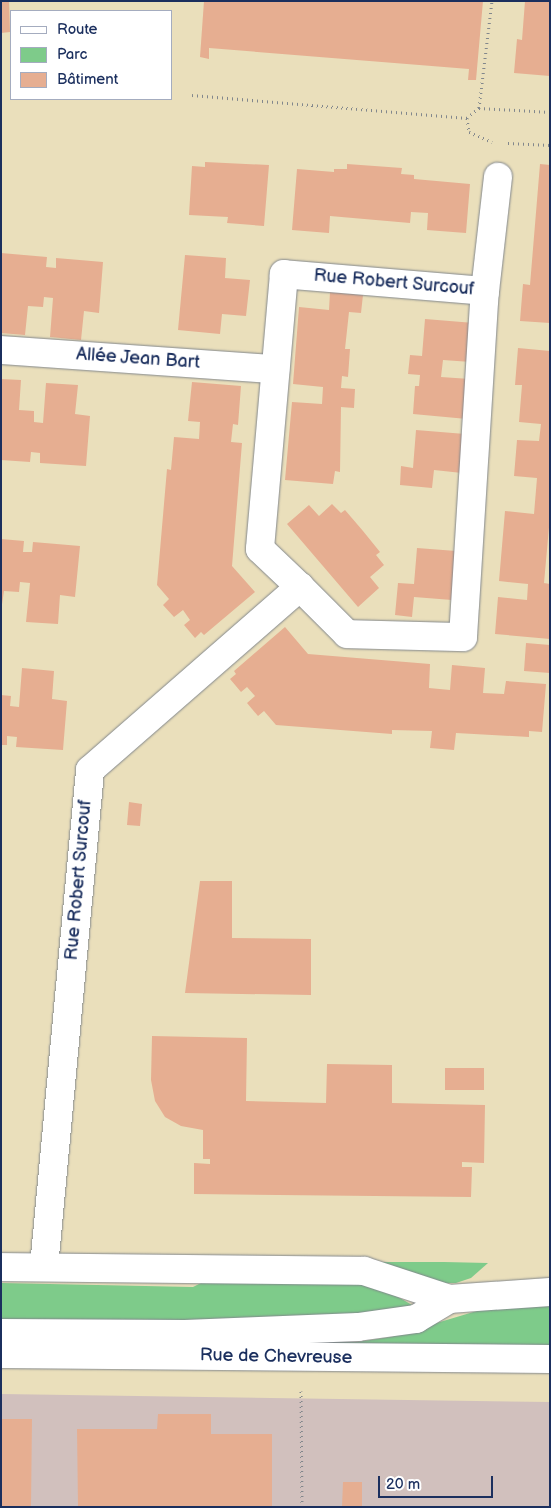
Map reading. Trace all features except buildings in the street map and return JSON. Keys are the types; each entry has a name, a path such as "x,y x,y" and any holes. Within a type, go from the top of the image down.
{"street":[{"path":"485,291 498,177"},
{"name":"Rue Robert Surcouf","path":"284,274 485,291 463,637 347,634 260,549 284,274"},
{"name":"Allée Jean Bart","path":"1,350 275,369"},
{"name":"Rue Robert Surcouf","path":"44,1268 90,770 300,587"},
{"name":"Rue de Chevreuse","path":"1,1267 364,1271 449,1299 550,1292"},
{"name":"Rue de Chevreuse","path":"1,1333 185,1334 358,1327 416,1319 449,1299"},
{"name":"Rue de Chevreuse","path":"1,1354 550,1359"}],"path":[{"path":"192,95 467,118 478,108 492,1"},
{"path":"478,108 550,112"},
{"path":"467,118 469,132 486,141 495,142"},
{"path":"504,142 550,145"},
{"path":"301,1383 302,1507"}],"shaded area":[{"path":"1,1394 550,1402 550,1507 1,1507"}],"green space":[{"path":"374,1262 488,1263 471,1278 456,1283 442,1283"},
{"path":"211,1278 354,1283 388,1291 412,1305 408,1308 357,1317 1,1325 1,1283 193,1287"},
{"path":"550,1305 550,1351 276,1342 357,1342 390,1337 480,1310"}]}
